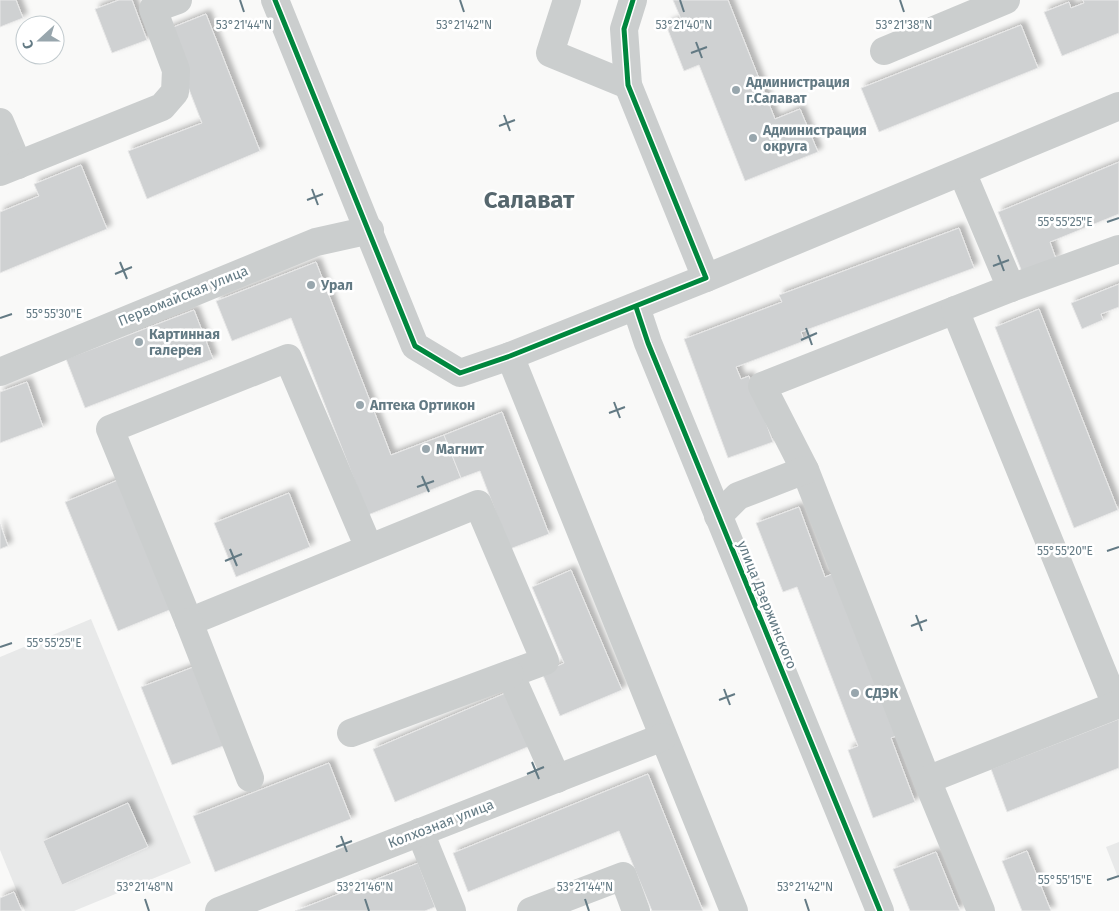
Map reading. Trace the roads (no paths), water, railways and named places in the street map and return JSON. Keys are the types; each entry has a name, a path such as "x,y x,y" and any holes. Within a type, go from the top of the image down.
{"street":[{"path":"275,0 326,129 370,230 415,346 460,374 636,307 1119,106"},
{"path":"567,0 550,53 628,85"},
{"path":"633,0 624,29 628,85 706,278"},
{"path":"0,122 9,169 162,107 174,92 176,70 160,3"},
{"path":"884,51 988,3"},
{"path":"962,172 1011,288"},
{"name":"Первомайская улица","path":"0,372 316,242 370,230"},
{"path":"981,911 927,780 805,470 762,386 1011,288 1119,249"},
{"name":"улица Дзержинского","path":"636,307 648,343 880,911"},
{"path":"927,780 1118,705 955,310"},
{"path":"510,356 734,911"},
{"path":"250,778 110,429 288,358 369,548"},
{"path":"718,516 738,496 805,470"},
{"path":"188,622 478,504 545,661 351,733"},
{"path":"510,674 557,778"},
{"name":"Колхозная улица","path":"219,911 663,737"},
{"path":"420,832 452,911"},
{"path":"532,911 623,876 636,911"}],"place":[{"name":"Администрация г.Салават","path":"736,90"},
{"name":"Администрация округа","path":"753,138"},
{"name":"Урал","path":"311,285"},
{"name":"Картинная галерея","path":"139,342"},
{"name":"Аптека Ортикон","path":"360,405"},
{"name":"Магнит","path":"426,449"},
{"name":"СДЭК","path":"855,693"}],"district":[{"name":"Салават","path":"529,200"}]}
